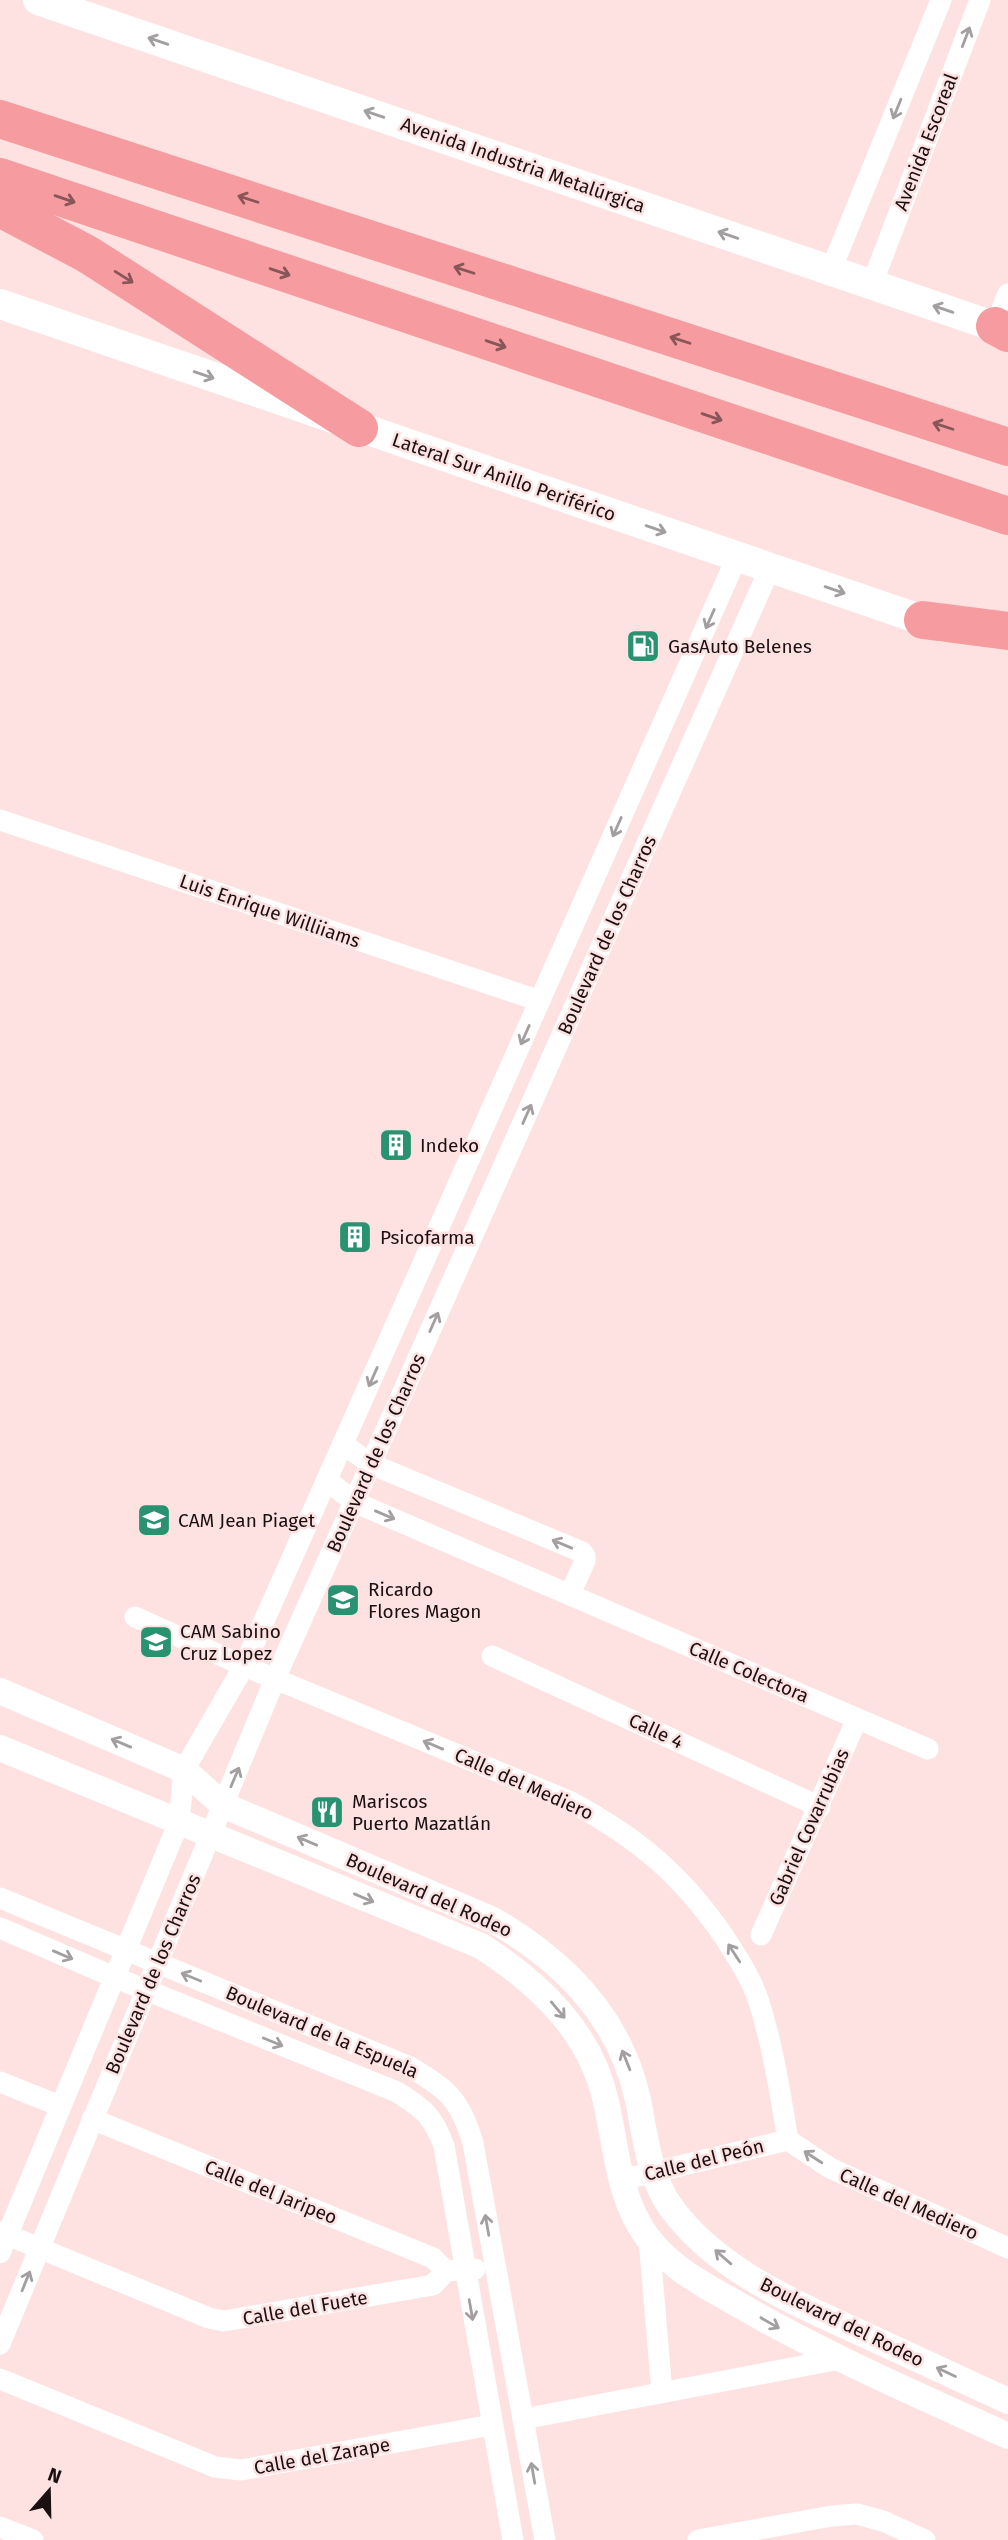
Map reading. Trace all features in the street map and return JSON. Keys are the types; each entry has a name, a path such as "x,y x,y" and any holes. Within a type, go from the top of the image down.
{"highway":[{"path":"0,118 1008,447"},
{"path":"0,177 1008,516"},
{"path":"0,208 87,254 359,428"},
{"path":"923,620 1008,631"}],"main road":[{"name":"Avenida Industria Metalúrgica","path":"38,0 831,271 1005,321"},
{"name":"Lateral Sur Anillo Periférico","path":"0,304 1008,649"}],"street":[{"name":"Avenida Escoreal","path":"831,271 941,0"},
{"name":"Avenida Escoreal","path":"872,284 980,0"},
{"name":"Boulevard de los Charros","path":"2,2240 179,1822 184,1770 244,1666 737,557"},
{"name":"Boulevard de los Charros","path":"0,2344 275,1679 770,568"},
{"name":"Luis Enrique Williiams","path":"0,820 540,1001"},
{"path":"343,1444 371,1464 582,1552 585,1561 570,1594"},
{"name":"Calle Colectora","path":"327,1480 354,1502 928,1749"},
{"name":"Calle del Mediero","path":"135,1617 244,1666 571,1802 612,1824 650,1852 685,1885 738,1959 757,1997 778,2075 788,2140 830,2168 1008,2248"},
{"name":"Calle 4","path":"492,1656 820,1807"},
{"name":"Boulevard del Rodeo","path":"0,1691 184,1770 223,1805 493,1920 526,1939 574,1979 612,2029 633,2078 653,2173 670,2206 694,2233 735,2268 780,2295 1008,2401"},
{"name":"Gabriel Covarrubias","path":"761,1935 820,1807 857,1718"},
{"name":"Boulevard del Rodeo","path":"0,1748 481,1946 535,1984 578,2035 596,2065 606,2101 621,2180 634,2216 649,2239 686,2275 799,2340 1008,2436"},
{"name":"Boulevard de la Espuela","path":"0,1898 410,2067 438,2084 455,2100 465,2118 473,2143 545,2540"},
{"name":"Boulevard de la Espuela","path":"0,1928 397,2092 419,2106 436,2124 444,2146 455,2271 492,2425 513,2540"},
{"path":"0,2082 60,2106"},
{"name":"Calle del Jaripeo","path":"92,2119 433,2258 455,2271"},
{"name":"Calle del Peón","path":"621,2180 788,2140"},
{"name":"Boulevard del Rodeo","path":"649,2239 662,2393"},
{"name":"Calle del Fuete","path":"2,2240 39,2248 209,2318 224,2321 433,2285 455,2271 495,2266"},
{"path":"523,2419 840,2359"},
{"name":"Calle del Zarape","path":"0,2379 215,2467 241,2470 492,2425"},
{"path":"698,2540 832,2516 858,2514 883,2521 925,2540"},
{"path":"0,2527 33,2540"}],"place":[{"name":"GasAuto Belenes","path":"643,646"},
{"name":"Indeko","path":"396,1145"},
{"name":"Psicofarma","path":"355,1237"},
{"name":"CAM Jean Piaget","path":"154,1520"},
{"name":"Ricardo Flores Magon","path":"343,1600"},
{"name":"CAM Sabino Cruz Lopez","path":"156,1642"},
{"name":"Mariscos Puerto Mazatlán","path":"327,1812"}]}
